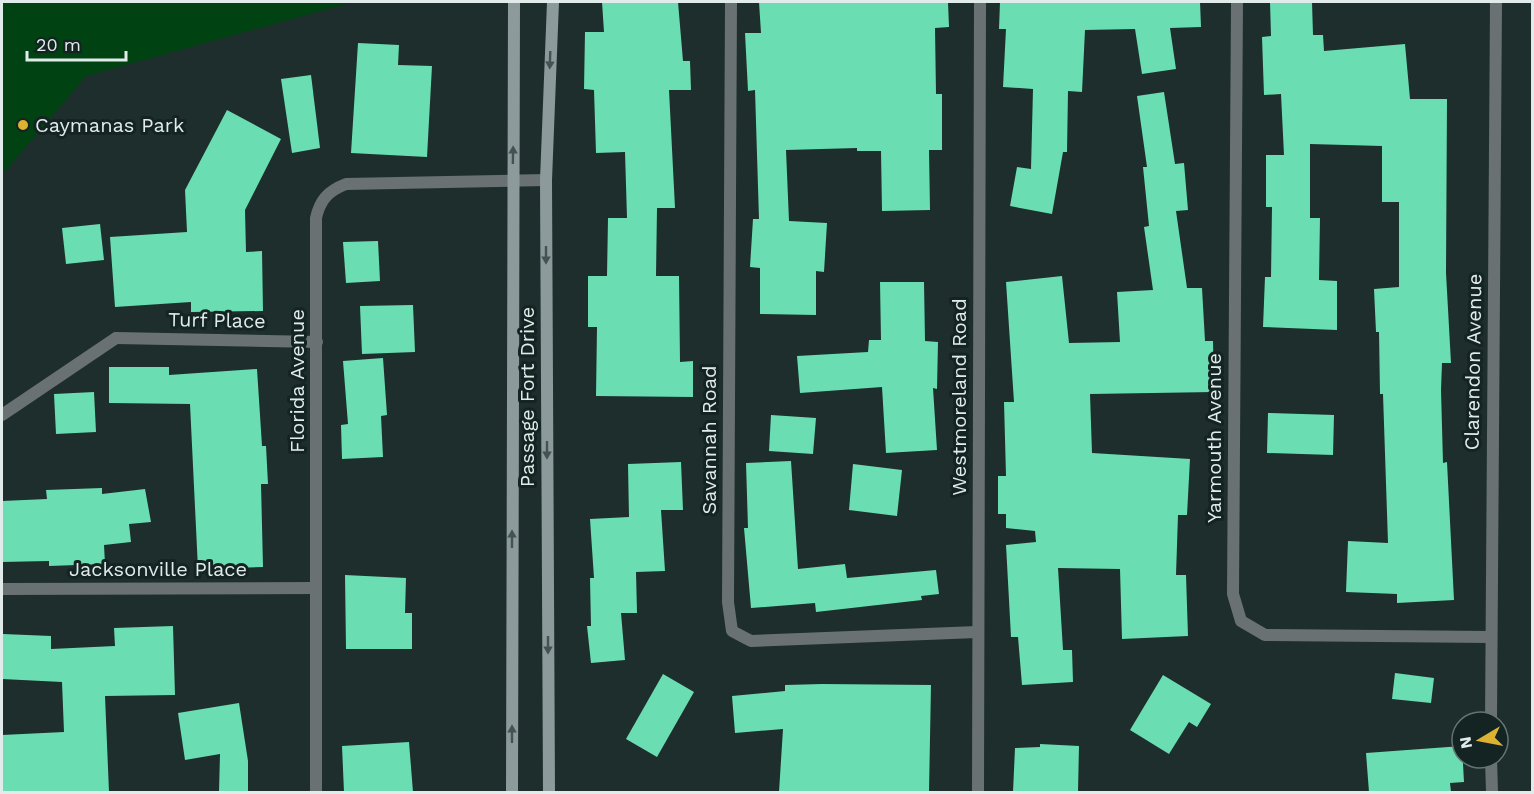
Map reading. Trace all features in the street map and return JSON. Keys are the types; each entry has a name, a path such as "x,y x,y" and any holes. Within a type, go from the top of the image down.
{"main road":[{"name":"Passage Fort Drive","path":"512,792 514,2"},
{"name":"Passage Fort Drive","path":"549,792 546,180 553,2"}],"street":[{"name":"Savannah Road","path":"731,2 728,602 732,631 751,641 977,632"},
{"name":"Westmoreland Road","path":"978,792 980,2"},
{"name":"Yarmouth Avenue","path":"1237,2 1233,594 1241,621 1264,635 1489,637"},
{"name":"Clarendon Avenue","path":"1491,710 1489,637 1496,2"},
{"name":"Florida Avenue","path":"316,792 316,219 319,206 325,196 346,184 546,180"},
{"name":"Turf Place","path":"2,415 116,338 317,342"},
{"name":"Jacksonville Place","path":"2,589 315,588"},
{"path":"1491,770 1492,792"}],"green space":[{"name":"Caymanas Park","path":"2,2 353,2 86,76 2,175"}],"building":[{"path":"602,2 678,2 683,61 690,61 691,90 669,90 675,208 657,208 656,276 679,276 680,362 693,361 693,397 596,396 597,327 588,327 588,276 607,276 608,218 627,218 625,152 596,153 594,90 584,89 585,32 604,32"},
{"path":"759,2 948,2 949,27 935,28 936,94 942,94 942,150 929,150 930,210 882,211 881,151 857,151 857,148 786,150 789,221 827,223 824,272 816,271 816,315 760,314 760,268 750,267 753,219 759,219 755,90 748,91 745,33 761,33"},
{"path":"1000,2 1200,2 1201,27 1170,28 1176,69 1142,74 1135,29 1085,30 1082,92 1068,91 1067,152 1063,152 1052,214 1010,206 1017,167 1031,169 1033,89 1003,87 1006,29 999,29"},
{"path":"1270,2 1312,2 1313,35 1323,35 1324,51 1405,44 1410,99 1447,99 1446,273 1451,363 1442,363 1441,390 1443,463 1447,462 1454,600 1397,603 1397,594 1346,592 1348,541 1388,543 1383,394 1380,394 1379,332 1376,332 1374,289 1399,287 1399,202 1382,202 1382,146 1310,144 1310,218 1320,218 1319,280 1337,281 1337,330 1263,327 1265,277 1271,277 1272,207 1266,207 1266,155 1284,155 1281,94 1264,95 1262,37 1271,36"},
{"path":"358,43 399,45 398,65 432,66 427,157 351,153"},
{"path":"311,75 320,148 292,153 281,79"},
{"path":"1164,92 1175,164 1184,163 1188,210 1176,211 1187,288 1202,288 1205,341 1213,341 1214,392 1090,394 1092,453 1190,459 1187,515 1178,515 1176,575 1186,575 1188,636 1122,639 1120,569 1058,568 1063,650 1072,650 1073,682 1022,685 1018,637 1011,637 1006,545 1036,542 1035,531 1006,528 1006,514 998,514 998,476 1006,476 1004,402 1014,402 1006,282 1062,276 1069,343 1120,342 1117,292 1153,290 1144,227 1149,226 1143,167 1147,167 1137,96"},
{"path":"227,110 281,139 245,210 246,252 262,251 263,311 191,312 191,302 115,307 110,237 187,232 185,190"},
{"path":"100,224 104,260 66,264 62,228"},
{"path":"378,241 380,281 346,283 343,242"},
{"path":"880,282 924,282 925,341 938,342 937,389 933,388 937,450 886,453 882,387 800,393 797,356 868,352 869,340 881,340"},
{"path":"413,305 415,352 362,354 360,306"},
{"path":"383,358 387,415 381,416 383,457 342,459 341,425 348,424 343,361"},
{"path":"109,367 169,367 169,375 257,369 262,446 266,446 268,484 261,484 263,567 198,569 190,404 109,403"},
{"path":"94,392 96,432 56,434 54,394"},
{"path":"1268,413 1334,415 1333,455 1267,453"},
{"path":"771,415 816,418 813,454 769,451"},
{"path":"791,461 798,569 845,564 847,578 936,570 939,594 921,596 922,600 816,612 815,603 751,608 744,528 748,528 746,463"},
{"path":"681,462 683,510 661,510 665,571 636,572 637,613 621,613 625,660 591,663 587,626 591,626 590,578 594,578 590,519 629,517 628,464"},
{"path":"853,464 902,470 897,516 849,510"},
{"path":"102,488 102,494 145,489 151,522 129,524 131,542 104,545 105,564 49,566 49,561 2,562 2,501 47,499 46,490"},
{"path":"345,575 406,578 405,613 412,613 412,649 346,649"},
{"path":"173,626 175,695 105,696 109,792 2,792 2,735 64,732 62,682 2,679 3,634 51,636 51,649 115,646 114,628"},
{"path":"1395,673 1434,678 1431,703 1392,699"},
{"path":"663,674 694,692 657,757 626,739"},
{"path":"1163,675 1211,704 1197,727 1189,722 1169,754 1130,730"},
{"path":"785,685 931,685 929,792 779,792 783,729 735,733 732,696 785,691"},
{"path":"239,703 248,761 248,792 219,792 220,754 185,760 178,713"},
{"path":"409,742 413,792 344,792 342,746"},
{"path":"1040,744 1079,746 1078,792 1013,792 1015,748 1040,747"},
{"path":"1450,747 1450,770 1463,770 1464,782 1450,783 1451,792 1369,792 1366,753"}],"place":[{"name":"Caymanas Park","path":"23,125"}]}
